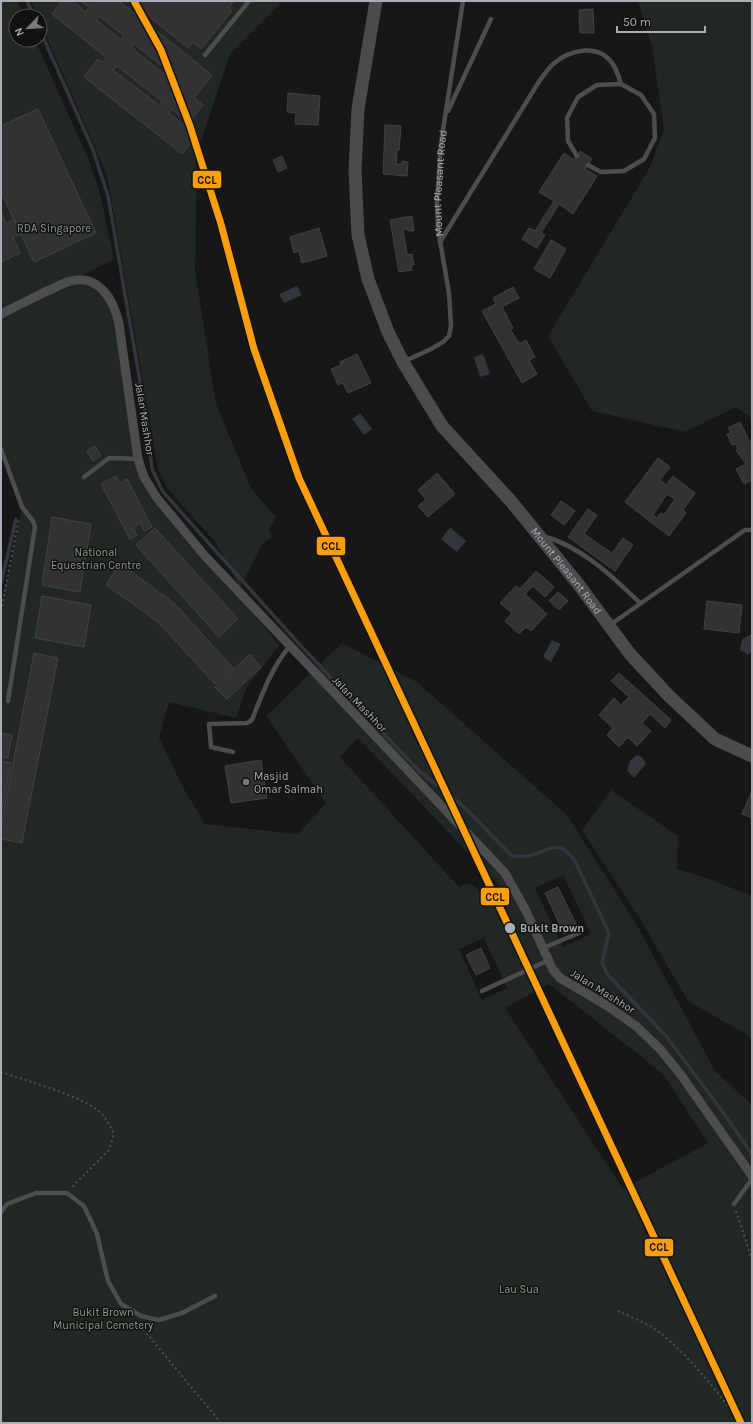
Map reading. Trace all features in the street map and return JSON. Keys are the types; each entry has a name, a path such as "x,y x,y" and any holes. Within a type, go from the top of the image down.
{"street":[{"name":"Mount Pleasant Road","path":"376,1 358,109 355,170 358,234 368,279 388,332 403,362 442,426 510,500 579,585 630,654 669,696 715,738 752,756"},
{"name":"Jalan Mashhor","path":"1,314 70,281 86,280 96,284 105,291 116,311 119,324 138,459 144,477 169,513 205,556 505,873 526,911 543,948 547,961 560,978 606,1005 636,1026 660,1049 681,1074 752,1177"}],"lane":[{"path":"205,55 249,1"},
{"name":"Mount Pleasant Road","path":"403,362 437,346 449,336 451,326 449,293 440,242 437,201 445,118 463,1"},
{"path":"445,118 491,19"},
{"path":"440,242 540,80 552,65 576,52 588,50 599,52 614,66 621,84"},
{"path":"577,156 568,141 567,118 578,97 597,84 621,84 641,94 654,114 655,138 644,159 624,171 601,172 588,165"},
{"path":"1,449 22,507 33,521 35,533 8,701"},
{"path":"84,477 109,458 138,459"},
{"path":"609,626 745,530 752,530"},
{"path":"538,535 572,547 608,573 640,603"},
{"path":"233,752 211,747 209,743 209,724 247,723 252,720 270,675 278,660 289,646"},
{"path":"543,948 579,933"},
{"path":"482,991 547,961"},
{"path":"734,1204 752,1177"},
{"path":"1,1212 7,1204 36,1193 67,1193 84,1206 97,1234 108,1281 121,1304 141,1316 159,1320 182,1314 215,1296"}],"path":[{"path":"1,610 22,507"},
{"path":"1,1072 81,1101 96,1109 107,1119 114,1134 109,1150 67,1193"},
{"path":"734,1204 752,1259"},
{"path":"618,1311 658,1331 693,1365 721,1396 739,1423"},
{"path":"141,1316 144,1330 220,1423"}],"green space":[{"path":"1,1 17,1 20,8 8,8 8,48 39,48 88,158 100,193 114,259 72,281 86,281 112,302 146,478 244,598 279,646 247,687 236,718 169,702 159,738 184,789 205,824 298,834 326,803 266,716 342,643 417,682 567,815 638,927 715,1071 752,1105 752,1423 1,1423 1,611 22,507 1,450","holes":["358,738 500,886 484,895 470,883 459,887 340,757","563,875 591,934 563,947 535,888","484,938 507,988 482,1000 459,949","549,984 663,1074 708,1143 623,1189 505,1008"]},
{"path":"31,1 285,1 282,2 230,54 197,153 195,271 216,404 251,488 276,517 269,530 272,537 262,545 240,588 216,543 167,488 158,469 107,175 48,40 48,8 34,8"},
{"path":"638,1 748,1 752,3 752,419 736,407 685,432 592,411 548,336 649,169 664,130 652,47"},
{"path":"611,790 678,836 677,869 712,880 752,896 752,1040 744,1033 688,1001 640,919 582,830"}],"shaded area":[{"path":"282,155 288,168 278,173 272,160"},
{"path":"297,286 302,295 284,303 279,294"},
{"path":"483,354 490,374 480,377 474,357"},
{"path":"360,413 372,429 364,435 352,419"},
{"path":"450,527 466,541 457,552 441,539"},
{"path":"752,634 752,650 749,655 740,650 742,639"},
{"path":"552,640 561,644 551,662 543,657"},
{"path":"637,755 642,757 646,764 634,778 627,770 630,761"}],"building":[{"path":"62,1 72,1 86,12 89,7 81,1 119,1 212,75 194,98 203,105 189,123 172,109 169,113 197,135 182,154 84,77 98,59 103,62 107,58 52,14","holes":["99,16 124,36 121,40 96,20","134,44 177,78 174,82 131,47","117,66 162,101 159,105 113,70"]},
{"path":"130,1 234,1 229,8 232,11 201,49 193,42 188,48"},
{"path":"593,9 594,33 580,33 579,10"},
{"path":"288,93 320,96 318,125 295,124 296,113 287,112"},
{"path":"38,109 96,233 34,262 1,192 1,126"},
{"path":"385,125 401,126 396,164 402,164 402,161 408,162 407,176 383,174"},
{"path":"580,151 592,159 585,169 597,176 573,214 559,204 541,233 545,235 537,248 522,239 529,228 535,231 554,201 539,192 564,153 574,160"},
{"path":"1,212 6,223 14,220 21,234 13,237 20,253 1,262"},
{"path":"412,216 414,231 408,231 408,229 403,230 407,255 412,254 414,265 411,265 412,270 399,272 390,220"},
{"path":"319,228 327,256 302,263 299,251 294,253 290,237"},
{"path":"551,240 566,249 550,278 534,269"},
{"path":"513,287 519,298 502,307 513,328 511,330 519,344 526,340 535,357 529,360 537,374 522,383 482,311 496,304 493,298"},
{"path":"357,354 371,383 348,393 343,383 338,385 331,369 341,365 340,362"},
{"path":"740,422 749,441 752,440 752,480 744,484 736,469 746,464 736,450 738,449 736,444 732,445 727,434 731,433 728,428"},
{"path":"95,446 101,456 93,461 87,451"},
{"path":"658,458 670,467 660,480 666,485 673,476 695,493 683,510 686,513 669,536 625,502","holes":["667,494 675,499 664,515 661,513 657,518 653,515"]},
{"path":"437,473 455,494 428,517 418,506 426,499 418,490"},
{"path":"116,476 120,483 127,479 152,527 144,531 140,523 133,527 137,535 130,539 101,484"},
{"path":"561,501 575,511 564,525 551,515"},
{"path":"588,509 597,515 584,534 612,553 623,538 633,545 615,571 568,537"},
{"path":"52,517 91,524 80,592 42,585"},
{"path":"155,528 238,619 219,637 136,545"},
{"path":"120,563 175,604 233,668 215,684 158,622 106,585"},
{"path":"536,571 554,587 545,597 533,586 525,594 547,614 531,631 526,627 519,634 505,621 512,613 500,603 516,586 520,589"},
{"path":"558,592 568,601 559,610 549,601"},
{"path":"42,596 91,605 84,647 35,638"},
{"path":"707,601 742,605 739,633 704,629"},
{"path":"34,653 58,658 22,843 1,839 1,826"},
{"path":"250,654 261,667 227,699 215,687"},
{"path":"619,673 671,720 665,728 650,714 642,723 651,731 637,746 628,737 619,747 607,735 613,728 599,715 614,698 621,705 629,697 611,681"},
{"path":"1,733 12,735 8,758 1,757"},
{"name":"Masjid Omar Salmah","path":"261,760 267,798 231,803 225,766"},
{"path":"1,761 11,763 1,815"},
{"path":"752,793 752,818 742,814"},
{"path":"558,887 578,928 564,934 545,893"},
{"path":"481,948 490,968 476,975 466,955"}],"waterway":[{"path":"27,1 30,8"},
{"path":"48,48 93,150 108,196 147,422 152,469 163,492 299,644 420,772 462,805 512,856 528,856 558,847 569,853 575,861 609,933 602,963 608,975 666,1036 752,1154"},
{"path":"1,583 16,519"}],"transit line":[{"name":"CCL","path":"134,1 161,50 190,126 221,224 254,349 299,478 741,1423"}],"place":[{"name":"Masjid Omar Salmah","path":"246,782"},
{"name":"Bukit Brown","path":"510,928"}],"park label":[{"name":"RDA Singapore","path":"54,228"},
{"name":"National Equestrian Centre","path":"96,558"},
{"name":"Lau Sua","path":"519,1289"},
{"name":"Bukit Brown Municipal Cemetery","path":"103,1318"}]}
